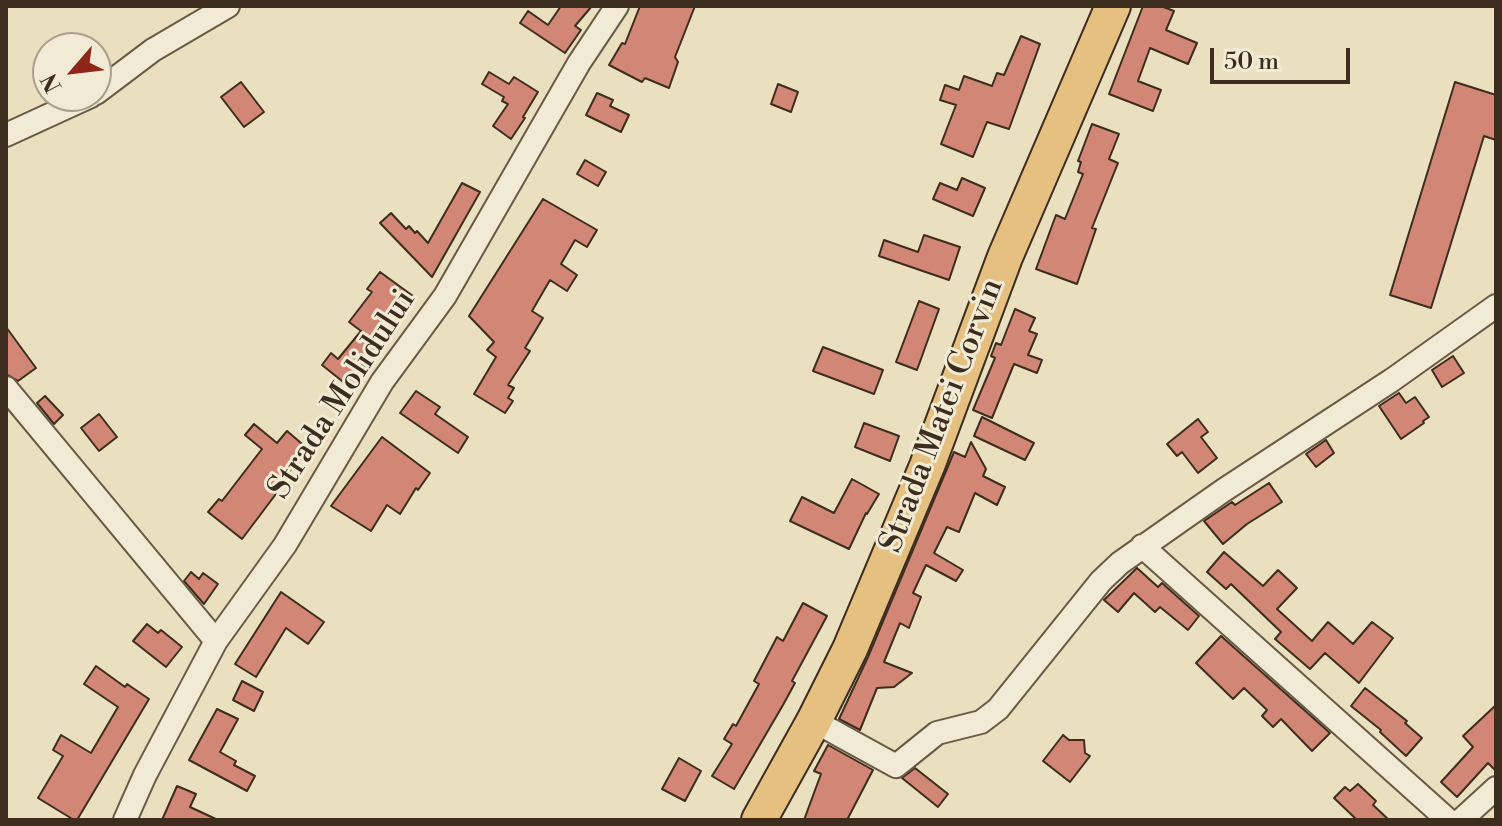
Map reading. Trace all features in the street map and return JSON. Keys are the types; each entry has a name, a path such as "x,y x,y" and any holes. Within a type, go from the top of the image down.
{"main road":[{"name":"Strada Matei Corvin","path":"759,820 850,649 927,466 1005,257 1113,6"}],"street":[{"path":"112,81 153,50 228,6"},
{"name":"Strada Molidului","path":"125,820 145,775 216,641 285,545 382,382 445,296 579,63 617,6"},
{"path":"6,135 55,112"},
{"path":"814,721 896,766 937,733 981,722 998,709 1101,581 1142,546 1392,380 1496,306"},
{"path":"6,388 216,641"},
{"path":"1142,546 1448,820"},
{"path":"1461,820 1496,788"}],"building":[{"path":"561,6 592,6 575,26 581,30 565,53 520,23 528,11 548,25"},
{"path":"640,6 695,6 675,57 678,62 669,88 645,78 642,82 609,65 622,43 625,44"},
{"path":"1143,6 1161,6 1174,11 1166,30 1197,43 1188,64 1150,48 1138,81 1161,90 1153,111 1109,94"},
{"path":"1021,36 1040,44 1009,129 987,122 973,157 941,144 956,105 940,100 945,85 959,90 964,76 992,86 997,73 1004,75"},
{"path":"489,72 509,84 514,77 538,92 511,139 493,126 508,104 502,101 504,97 482,84"},
{"path":"241,82 264,112 244,127 221,97"},
{"path":"1455,82 1496,95 1496,140 1484,136 1431,308 1390,295"},
{"path":"778,84 798,92 791,112 771,104"},
{"path":"597,93 613,100 610,106 629,115 621,132 586,115"},
{"path":"1092,124 1119,134 1109,159 1118,163 1092,228 1096,229 1077,284 1036,269 1056,215 1065,219 1083,174 1078,172 1081,162 1078,161"},
{"path":"585,160 606,172 598,186 577,174"},
{"path":"962,178 985,188 973,216 933,199 940,183 957,190"},
{"path":"462,183 480,192 432,277 380,223 391,213 406,229 409,226 415,233 417,231 428,243"},
{"path":"543,199 597,230 587,247 575,240 561,264 577,275 567,291 550,280 532,311 543,318 525,348 530,351 508,385 514,388 508,398 513,401 505,413 474,394 496,357 487,350 494,342 469,316"},
{"path":"924,235 960,247 949,280 879,256 884,240 918,252"},
{"path":"380,272 413,296 362,365 367,369 352,389 322,365 331,353 338,359 361,331 349,322 372,292 367,289"},
{"path":"919,301 939,309 917,370 896,362"},
{"path":"1015,309 1035,318 1029,331 1037,334 1028,355 1042,360 1037,373 1014,364 992,418 973,410 995,358 991,356 996,343 1001,345"},
{"path":"6,327 36,368 18,381 6,374"},
{"path":"823,347 883,370 874,394 813,371"},
{"path":"1453,356 1464,373 1442,387 1432,370"},
{"path":"416,391 440,407 435,414 468,437 458,453 400,413"},
{"path":"1399,393 1406,403 1415,397 1429,417 1401,439 1379,406"},
{"path":"45,396 63,415 54,424 37,403"},
{"path":"99,414 117,437 99,451 81,428"},
{"path":"982,417 1034,443 1025,460 974,436"},
{"path":"1198,419 1208,432 1201,437 1217,458 1198,473 1182,452 1177,456 1167,444"},
{"path":"864,423 899,436 890,461 855,447"},
{"path":"254,424 277,443 287,431 308,449 282,480 285,482 242,539 208,512 219,499 222,501 262,449 245,435"},
{"path":"382,437 430,473 418,490 416,488 400,514 387,505 371,531 331,506"},
{"path":"1326,440 1334,453 1316,467 1306,454"},
{"path":"971,442 986,469 983,476 1005,487 997,505 975,493 959,532 947,527 934,553 963,570 956,581 926,565 913,593 921,597 909,628 900,623 884,662 912,673 894,687 877,688 860,730 839,719 954,452 965,457"},
{"path":"852,479 879,494 849,549 790,521 802,497 834,513"},
{"path":"1269,483 1282,502 1223,544 1204,521"},
{"path":"1224,552 1263,586 1278,570 1297,588 1277,609 1312,641 1328,622 1353,644 1372,622 1393,638 1359,683 1325,653 1310,669 1275,639 1281,632 1231,584 1226,589 1207,572"},
{"path":"1137,568 1158,587 1162,583 1199,616 1188,630 1160,607 1155,612 1134,593 1118,612 1104,600"},
{"path":"191,572 199,579 203,573 218,584 204,604 184,581"},
{"path":"281,592 324,622 308,644 286,628 256,677 235,664"},
{"path":"803,603 827,616 792,681 795,683 734,789 712,776 732,744 724,739 733,724 736,726 759,684 754,681 777,637 783,641"},
{"path":"147,624 158,633 161,630 182,647 166,667 133,641"},
{"path":"1221,636 1330,733 1312,751 1281,719 1273,727 1262,716 1267,710 1244,688 1233,699 1196,663"},
{"path":"96,666 125,687 127,684 149,699 77,820 74,820 38,798 63,756 53,750 61,735 91,753 118,707 84,684"},
{"path":"242,681 263,692 254,711 233,700"},
{"path":"1365,688 1407,721 1405,723 1422,738 1406,756 1381,730 1351,706"},
{"path":"1496,705 1496,771 1488,763 1457,797 1441,782 1473,747 1463,736"},
{"path":"217,709 238,719 220,752 236,761 234,765 255,776 247,791 189,760"},
{"path":"1063,735 1069,740 1084,740 1085,753 1090,756 1070,782 1043,761"},
{"path":"828,745 873,770 847,820 804,820 821,774 814,771"},
{"path":"679,758 701,771 685,801 662,789"},
{"path":"915,768 948,794 938,807 902,778"},
{"path":"1358,784 1376,801 1373,805 1389,820 1357,820 1334,798 1345,787 1350,791"},
{"path":"177,786 196,794 190,807 218,820 162,820"}]}
